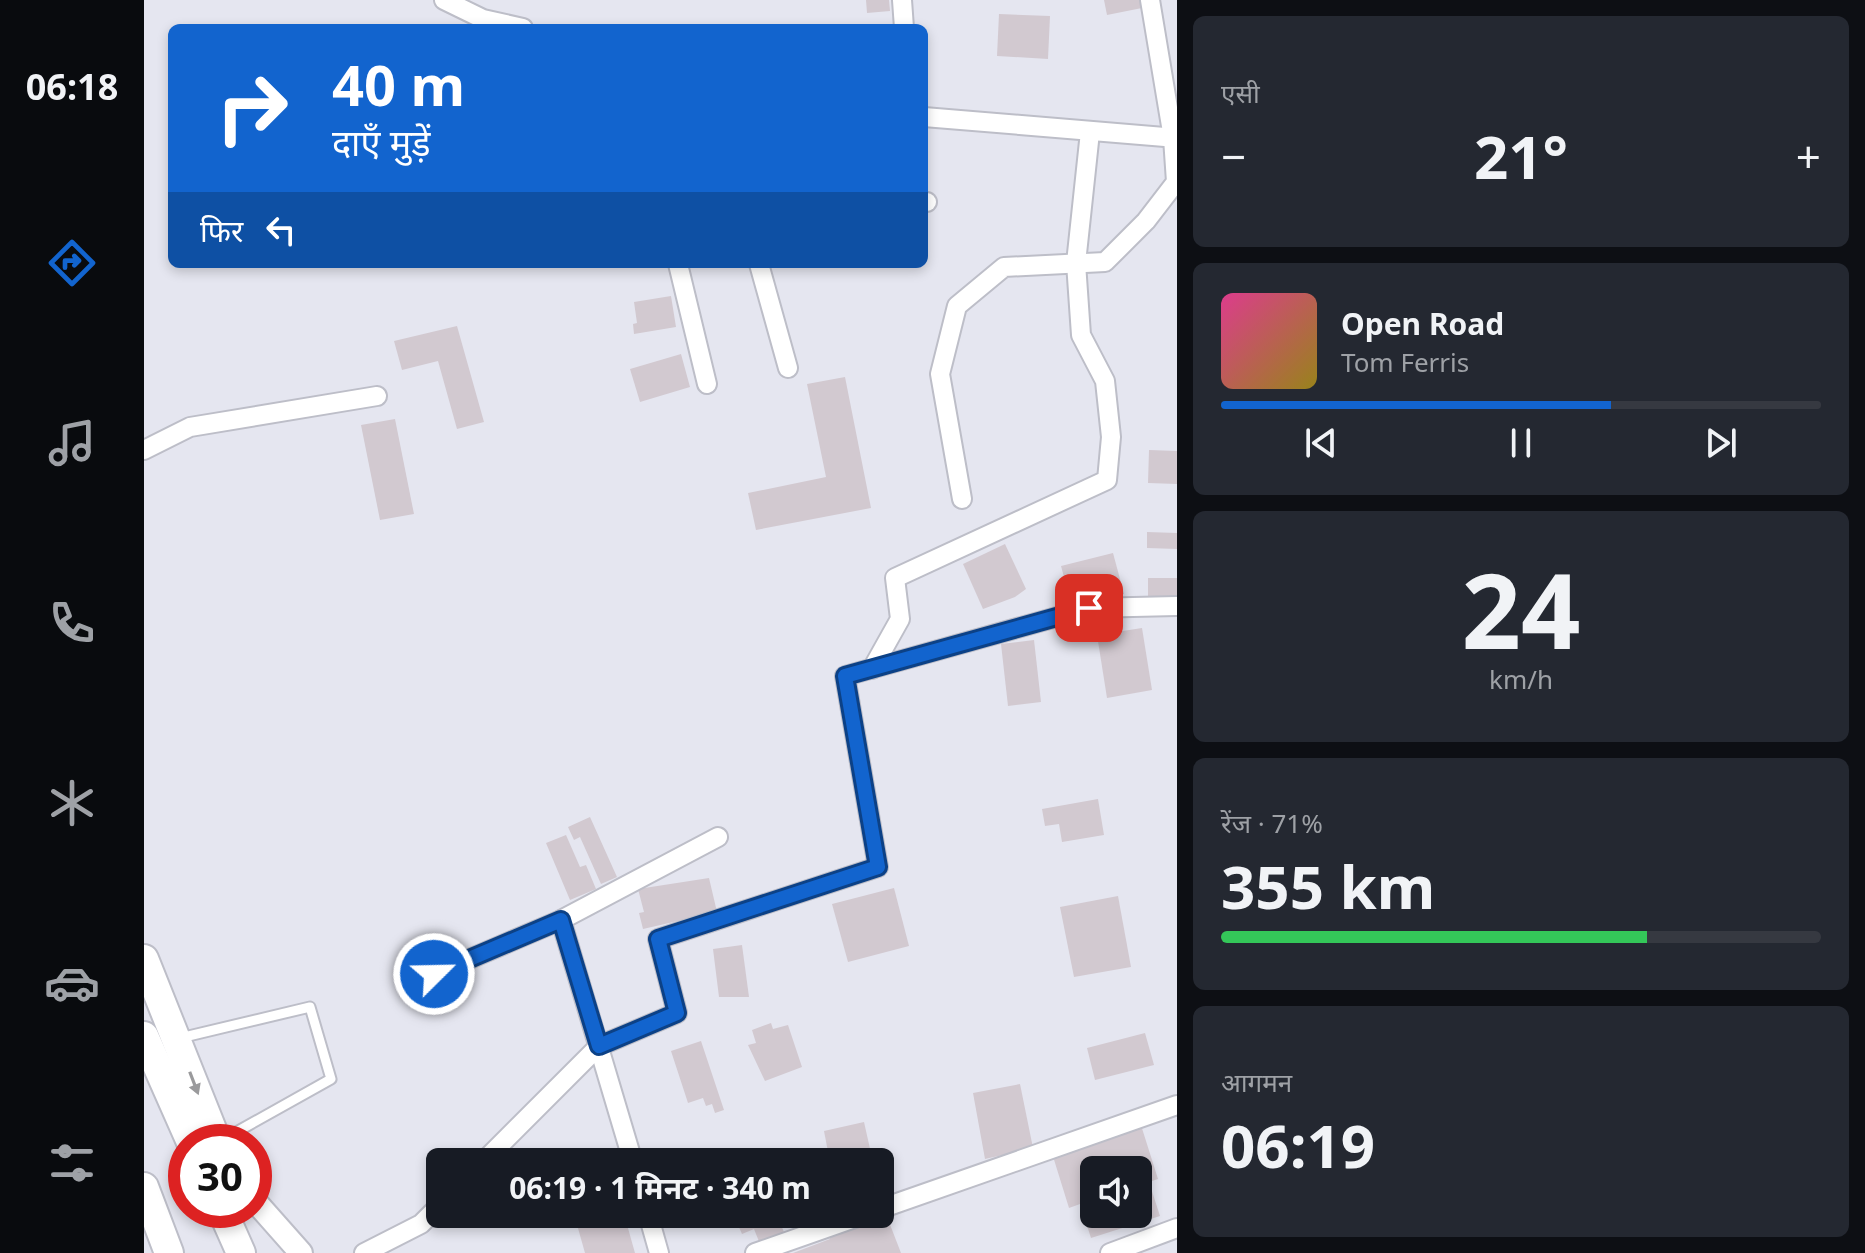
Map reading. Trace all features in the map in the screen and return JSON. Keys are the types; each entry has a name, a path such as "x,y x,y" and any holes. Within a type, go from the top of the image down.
{"main road":[{"path":"144,959 211,1124"},
{"path":"144,1036 183,1124"},
{"path":"144,1187 169,1253"},
{"path":"231,1228 244,1253"},
{"path":"241,1228 244,1253"},
{"path":"144,1232 158,1253"}],"street":[{"path":"444,0 483,19 505,24"},
{"path":"902,0 904,24"},
{"path":"962,499 940,374 957,306 1004,267 1105,262 1154,211 1176,182 1175,138 1150,0"},
{"path":"928,117 1175,138"},
{"path":"872,669 900,619 895,578 1107,480 1111,437 1105,381 1081,335 1076,263 1090,132"},
{"path":"679,268 707,384"},
{"path":"760,268 788,368"},
{"path":"144,450 190,427 377,396"},
{"path":"497,1148 599,1046 677,1013 658,939 878,867 845,676 1089,608 1177,606"},
{"path":"434,974 561,920 718,837"},
{"path":"561,920 629,1148"},
{"path":"894,1204 1177,1105"},
{"path":"364,1253 426,1219"},
{"path":"272,1220 301,1253"},
{"path":"652,1228 659,1253"},
{"path":"755,1253 826,1228"},
{"path":"1110,1253 1177,1228"}],"lane":[{"path":"177,1039 310,1007 331,1079 250,1124"}],"building":[{"path":"866,0 889,0 890,11 867,13"},
{"path":"1104,0 1141,0 1142,8 1107,15"},
{"path":"999,14 1050,16 1048,59 997,56"},
{"path":"671,296 676,327 634,334 633,324 637,323 634,302"},
{"path":"457,326 484,422 457,429 438,361 402,370 394,341"},
{"path":"681,354 690,387 640,402 630,369"},
{"path":"845,377 871,508 756,530 748,493 826,477 807,384"},
{"path":"395,419 414,514 380,520 361,425"},
{"path":"1149,450 1177,451 1177,484 1148,483"},
{"path":"1147,532 1177,533 1177,549 1147,548"},
{"path":"1005,544 1026,589 1015,597 983,609 963,564"},
{"path":"1113,553 1124,594 1072,607 1061,566"},
{"path":"1148,578 1177,578 1177,596 1162,599 1162,596 1148,596"},
{"path":"1142,628 1152,690 1107,698 1097,635"},
{"path":"1034,640 1041,702 1008,706 1001,644"},
{"path":"1098,799 1104,835 1062,842 1059,824 1045,826 1042,809"},
{"path":"590,817 617,877 601,884 580,837 574,840 568,827"},
{"path":"566,835 580,867 586,865 596,889 570,900 546,843"},
{"path":"709,878 717,912 643,929 639,913 644,912 638,889"},
{"path":"894,888 909,946 848,962 832,904"},
{"path":"1118,896 1131,967 1074,977 1060,907"},
{"path":"742,945 749,997 719,997 713,949"},
{"path":"771,1023 773,1029 788,1025 802,1067 765,1081 748,1045 756,1043 752,1030"},
{"path":"1145,1033 1154,1065 1095,1080 1087,1048"},
{"path":"701,1041 724,1110 715,1113 712,1104 706,1106 703,1098 688,1103 671,1051"},
{"path":"1020,1084 1033,1148 985,1159 973,1093"},
{"path":"864,1122 870,1148 827,1148 824,1131"},
{"path":"1140,1122 1151,1156 1080,1156 1080,1204 1069,1208 1051,1150"},
{"path":"1152,1160 1158,1179 1152,1181"},
{"path":"1152,1191 1160,1216 1152,1219"},
{"path":"578,1228 628,1228 635,1253 585,1253"},
{"path":"739,1228 782,1228 785,1235 760,1244 754,1229 742,1234"},
{"path":"891,1228 901,1253 793,1253 830,1239 826,1230"},
{"path":"1088,1228 1122,1228 1091,1238"}],"route":[{"path":"434,974 561,920 599,1046 677,1013 658,939 878,867 845,676 1089,608"}]}
